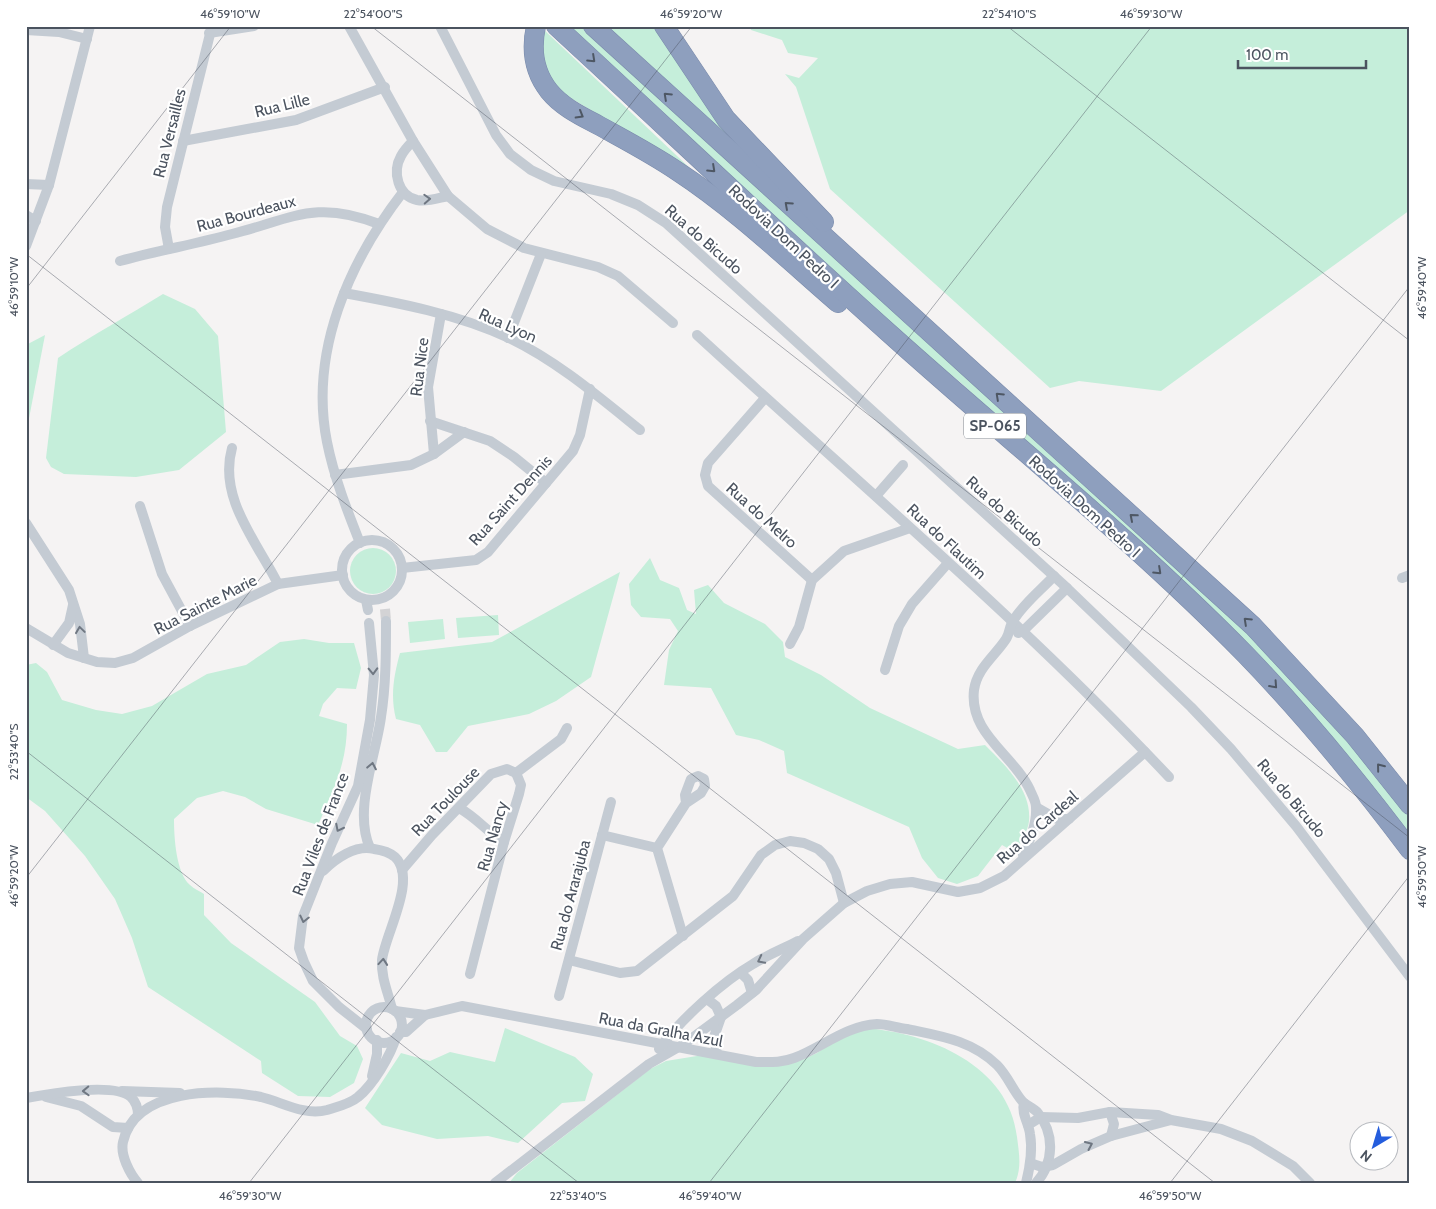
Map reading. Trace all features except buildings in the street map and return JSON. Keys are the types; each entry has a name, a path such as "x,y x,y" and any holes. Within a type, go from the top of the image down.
{"highway":[{"path":"536,26 534,52 536,67 548,90 564,105 658,158 705,191 917,371 1008,437"},
{"name":"Rodovia Dom Pedro I","path":"556,26 890,334 1134,549 1243,652 1299,713 1378,808 1410,850"},
{"name":"Rodovia Dom Pedro I","path":"592,26 1264,638 1355,736 1410,806"},
{"path":"664,26 709,97 742,139 965,365"}],"street":[{"path":"26,246 49,185 90,26"},
{"path":"211,30 254,26"},
{"path":"349,26 413,140 448,196 487,229 524,248 541,254 598,267 618,276 673,324"},
{"name":"Rua do Bicudo","path":"440,26 496,135 510,154 531,170 554,181 611,194 638,205 666,223 1054,576 1135,650 1231,749 1326,864 1410,976"},
{"path":"26,30 59,32 87,39"},
{"name":"Rua Versailles","path":"169,249 165,227 167,207 211,30"},
{"name":"Rua Lille","path":"182,141 296,120 384,87"},
{"path":"413,140 400,156 397,170 398,183 403,192 416,200 431,200 448,196"},
{"path":"26,184 49,185"},
{"path":"360,543 335,474 327,441 323,407 328,346 344,293 359,258 379,224 403,192"},
{"name":"Rua Bourdeaux","path":"120,261 234,234 300,213 334,212 354,214 379,224"},
{"path":"26,215 36,221"},
{"path":"508,338 541,254"},
{"name":"Rua Lyon","path":"344,293 414,306 508,338 556,366 590,389 640,430"},
{"name":"Rua Nice","path":"434,454 428,387 442,314"},
{"name":"Rua do Flautim","path":"697,334 765,398 876,496 1023,631 1091,696 1169,777"},
{"name":"Rua Saint Dennis","path":"402,568 476,560 488,552 573,452 580,435 590,389"},
{"name":"Rua do Melro","path":"765,398 708,463 705,476 708,486 812,580"},
{"path":"430,420 490,442 514,457 546,483"},
{"path":"335,474 411,465 434,454 464,432"},
{"path":"232,448 227,464 238,510 278,584"},
{"path":"876,496 903,465"},
{"path":"140,506 162,574 190,626"},
{"path":"26,522 70,590 80,624 84,658"},
{"path":"790,644 799,627 812,580 844,551 910,528"},
{"path":"374,540 388,545 398,554 402,568 400,582 396,588 385,598 367,605 350,591 343,575 346,556 360,543 374,540"},
{"path":"885,670 900,626 912,604 948,563"},
{"name":"Rua Sainte Marie","path":"26,628 53,645 84,658 115,663 133,658 190,626 278,584 343,575"},
{"path":"1022,858 1030,841 1036,807 1026,781 1016,766 990,740 979,723 974,704 974,688 979,674 1007,637 1012,621 1054,576"},
{"path":"1007,637 1023,631 1067,588"},
{"path":"385,598 385,609"},
{"path":"53,645 69,623 74,602"},
{"name":"Rua Viles de France","path":"370,848 364,828 364,810 381,718 386,667 386,621"},
{"name":"Rua Viles de France","path":"367,1029 339,1007 314,981 299,948 303,916 358,786 370,720 374,675 369,623"},
{"path":"516,773 561,740 567,728"},
{"name":"Rua do Cardeal","path":"803,939 844,904 867,891 890,884 912,882 958,892 980,888 1004,876 1022,858 1145,752"},
{"name":"Rua Toulouse","path":"402,870 491,774 508,769 516,773"},
{"name":"Rua Nancy","path":"470,974 504,842 519,794 521,785 516,773"},
{"name":"Rua do Ararajuba","path":"559,996 611,802"},
{"path":"683,936 657,848 686,803"},
{"path":"1036,807 1057,819 1069,819"},
{"path":"459,808 474,816 491,834 504,842"},
{"path":"602,835 657,848"},
{"path":"569,960 620,973 636,971 732,896 761,855 775,845 790,841 804,843 818,849 829,859 836,873 844,904"},
{"path":"26,1098 41,1095 116,1090 260,1097 302,1111 324,1111 346,1104 359,1097 391,1053 401,1020 393,1010 383,981 382,960 403,889 402,870 396,858 386,852 370,848 347,853 332,862 320,873"},
{"path":"649,1064 671,1032 707,999 752,964 803,939"},
{"path":"496,1183 649,1064 721,1017 752,993 803,939"},
{"path":"741,973 748,980 752,993"},
{"path":"707,999 716,1006 721,1017 714,1037 717,1054"},
{"name":"Rua da Gralha Azul","path":"393,1010 426,1015 462,1006 756,1062 776,1062 793,1058 843,1032 859,1027 886,1025 961,1041 997,1065 1024,1103"},
{"path":"393,1010 378,1008 372,1012 368,1018 367,1029 368,1033 376,1040 387,1042 398,1035"},
{"name":"Rua da Gralha Azul","path":"398,1035 406,1032 426,1015"},
{"path":"370,1082 377,1054 376,1040"},
{"path":"116,1090 130,1096 135,1101 138,1115"},
{"path":"138,1183 132,1176 123,1154 122,1143 128,1128 138,1115 162,1101 188,1094"},
{"path":"41,1095 81,1106 113,1127 128,1128"},
{"path":"1024,1103 1041,1117 1050,1138 1050,1153 1046,1168 1036,1183"},
{"path":"1024,1103 1023,1109 1031,1143 1026,1183"},
{"path":"1028,1125 1041,1117 1078,1118 1110,1112 1158,1115 1171,1120 1212,1127 1252,1141 1293,1166 1310,1183"},
{"path":"1110,1112 1114,1124 1111,1136"},
{"path":"1030,1163 1046,1168 1111,1136 1171,1120"}],"green space":[{"path":"566,26 585,26 911,328 1024,427 1275,657 1378,776 1410,818 1410,838 1367,783 1016,434 960,382 903,336"},
{"path":"605,26 657,26 756,163"},
{"path":"750,26 1410,26 1410,210 1161,391 1079,381 1050,388 830,189 796,87 785,74 799,78 818,58 788,53 782,40 751,30"},
{"path":"542,28 695,173 559,91 543,65"},
{"path":"163,294 195,309 218,336 226,432 179,470 136,477 64,474 51,467 46,458 58,358"},
{"path":"45,335 26,434 26,345"},
{"path":"373,548 386,552 392,558 396,571 392,584 386,590 373,594 360,590 354,584 350,571 354,558 360,552"},
{"path":"650,558 660,580 679,588 687,610 696,614 694,590 708,585 724,603 765,624 783,642 785,657 821,675 870,708 958,749 985,745 1008,769 1026,799 1029,821 1026,833 1016,853 1002,845 978,876 957,884 938,878 922,858 909,827 787,773 784,751 759,740 736,735 711,688 664,685 669,650 678,631 670,619 641,617 631,605 629,584"},
{"path":"620,572 591,677 556,701 529,714 468,726 447,752 436,752 420,725 396,719 393,686 400,653 492,642"},
{"path":"498,615 499,635 458,638 456,618"},
{"path":"443,619 445,639 410,643 408,622"},
{"path":"304,639 329,643 354,643 361,668 356,689 337,688 323,704 319,716 347,724 342,764 318,825 266,809 245,797 223,791 197,798 174,819 179,864 185,879 190,885 204,894 204,915 231,943 315,1002 340,1036 357,1046 363,1059 354,1083 330,1097 298,1096 262,1073 261,1061 148,987 132,938 115,899 85,856 45,811 26,797 26,665 36,663 47,672 62,700 96,710 122,714 152,706 207,674 246,665 280,642"},
{"path":"505,1028 575,1057 593,1074 585,1101 562,1103 518,1143 488,1136 437,1139 382,1125 365,1108 401,1053 430,1061 450,1052 495,1062"},
{"path":"865,1028 915,1037 939,1046 962,1057 982,1072 999,1090 1011,1112 1019,1155 1019,1172 1015,1183 509,1183 517,1173 650,1069 666,1061 703,1055 772,1067 804,1059 817,1053 843,1035"}],"tunnel":[{"path":"385,609 386,621"}]}
